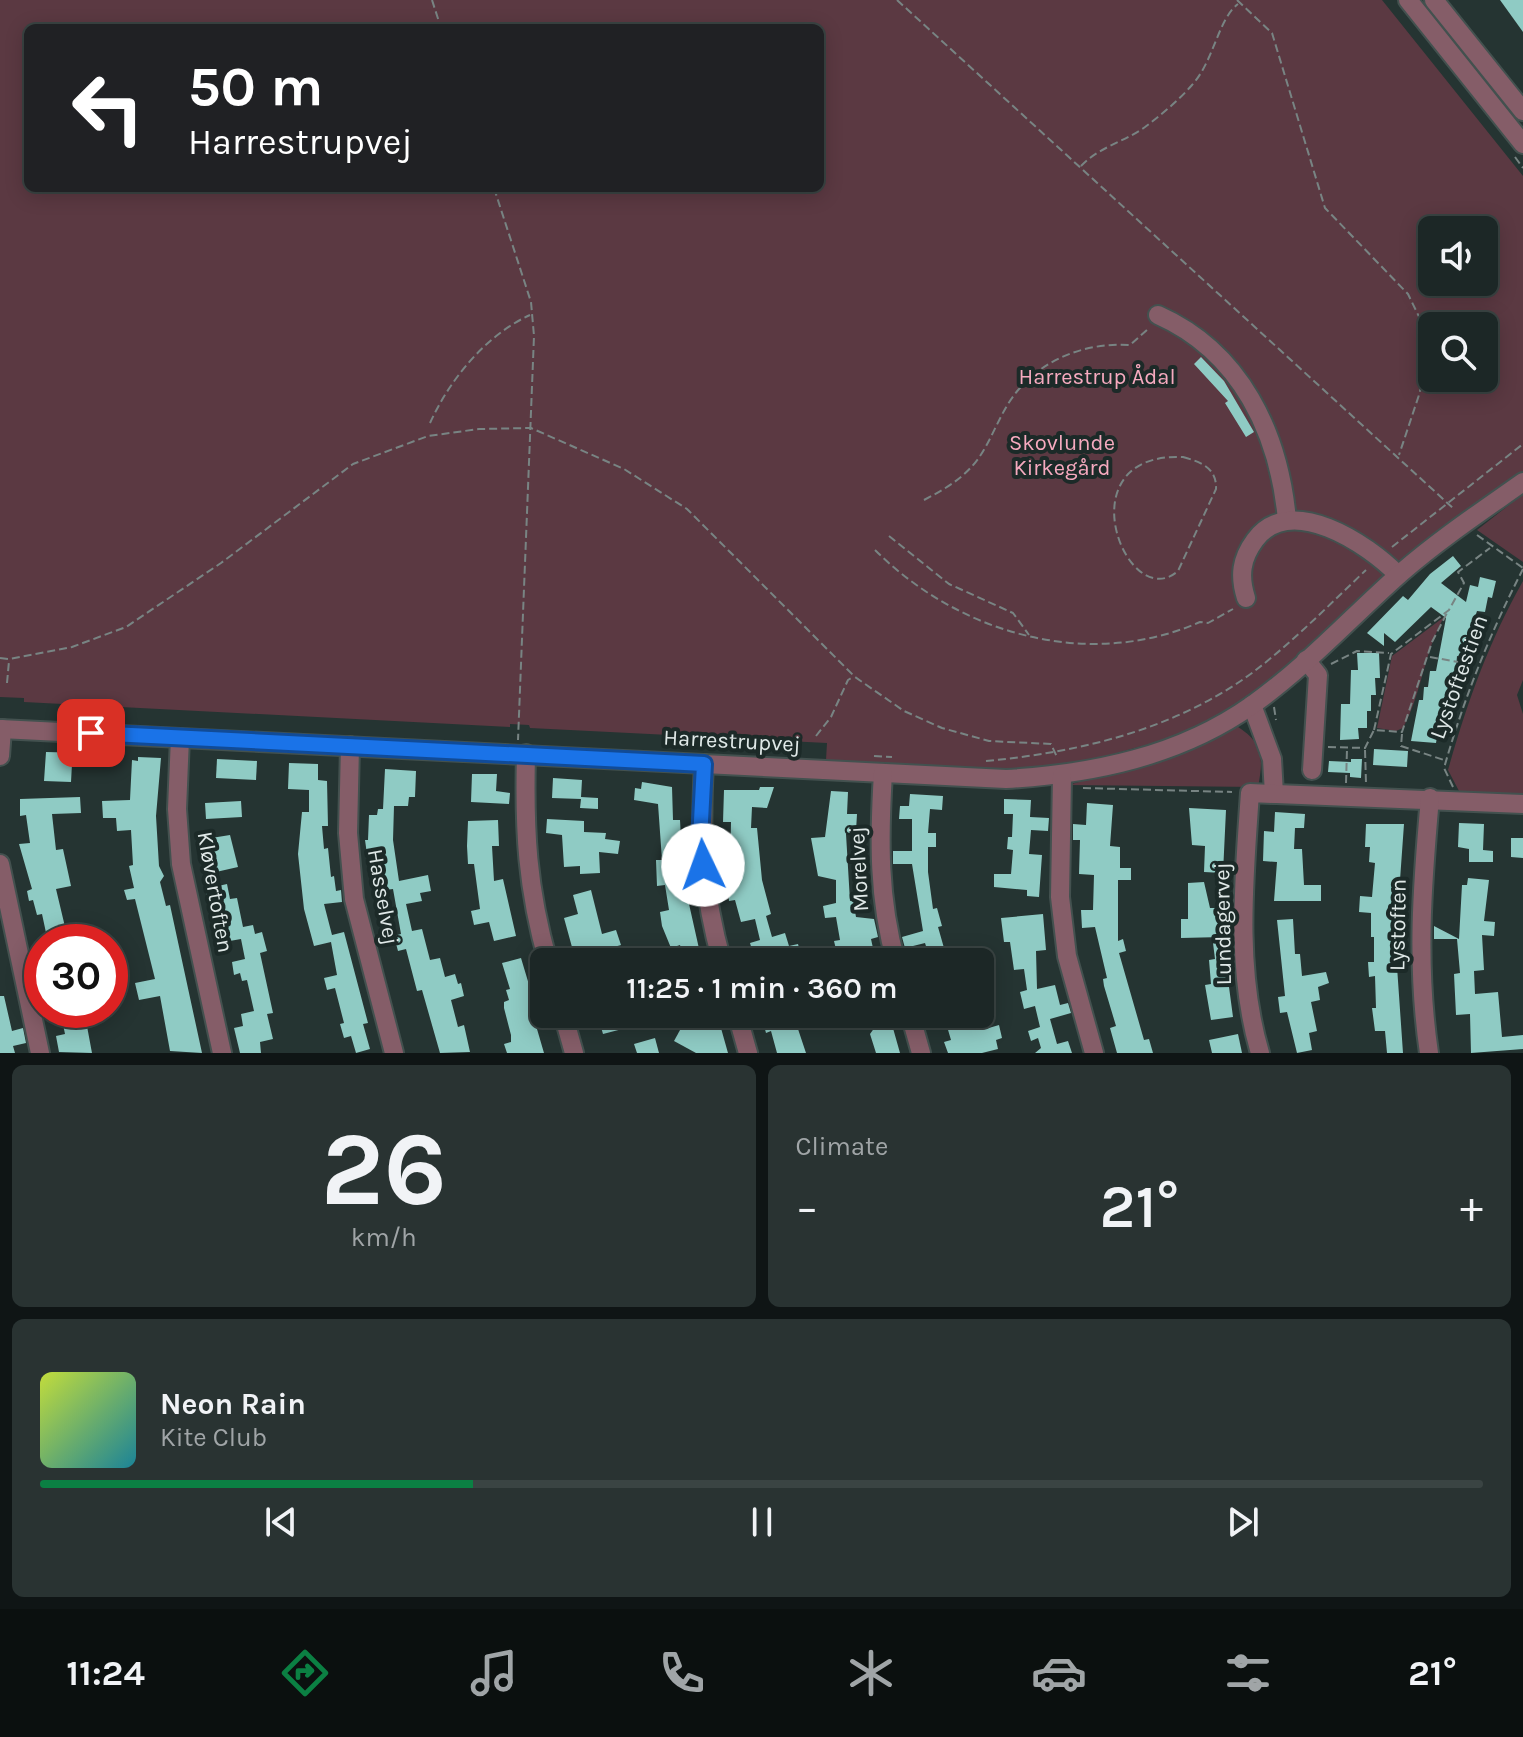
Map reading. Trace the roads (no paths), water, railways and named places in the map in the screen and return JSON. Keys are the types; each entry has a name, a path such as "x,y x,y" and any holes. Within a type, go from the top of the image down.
{"street":[{"path":"1408,0 1523,144"},
{"path":"1434,0 1523,111"},
{"path":"1158,315 1175,323 1214,354 1256,408 1279,462 1287,520"},
{"name":"Harrestrupvej","path":"1,729 1062,782 1187,741 1312,668 1398,575 1523,482"},
{"path":"1246,598 1241,571 1246,552 1259,535 1287,520 1314,522 1380,556 1398,575"},
{"path":"1312,668 1312,770"},
{"path":"1252,705 1272,759 1274,794 1523,804"},
{"path":"0,756 1,729"},
{"name":"Kløvertoften","path":"180,738 177,809 181,864 222,1053"},
{"name":"Hasselvej","path":"350,746 348,833 354,899 394,1053"},
{"path":"521,753 524,837 535,917 544,948"},
{"path":"704,764 700,840 709,915 718,948"},
{"name":"Morelvej","path":"883,773 878,857 886,928 892,948"},
{"path":"1062,782 1060,897 1067,956 1094,1053"},
{"name":"Lundagervej","path":"1260,1053 1245,974 1243,893 1250,793 1274,794"},
{"name":"Lystoften","path":"1429,1053 1421,999 1419,915 1430,798"},
{"path":"0,864 40,1053"},
{"path":"567,1028 574,1053"},
{"path":"741,1028 748,1053"},
{"path":"914,1028 921,1053"}],"park label":[{"name":"Harrestrup Ådal","path":"1097,377"},
{"name":"Skovlunde Kirkegård","path":"1062,456"}]}
